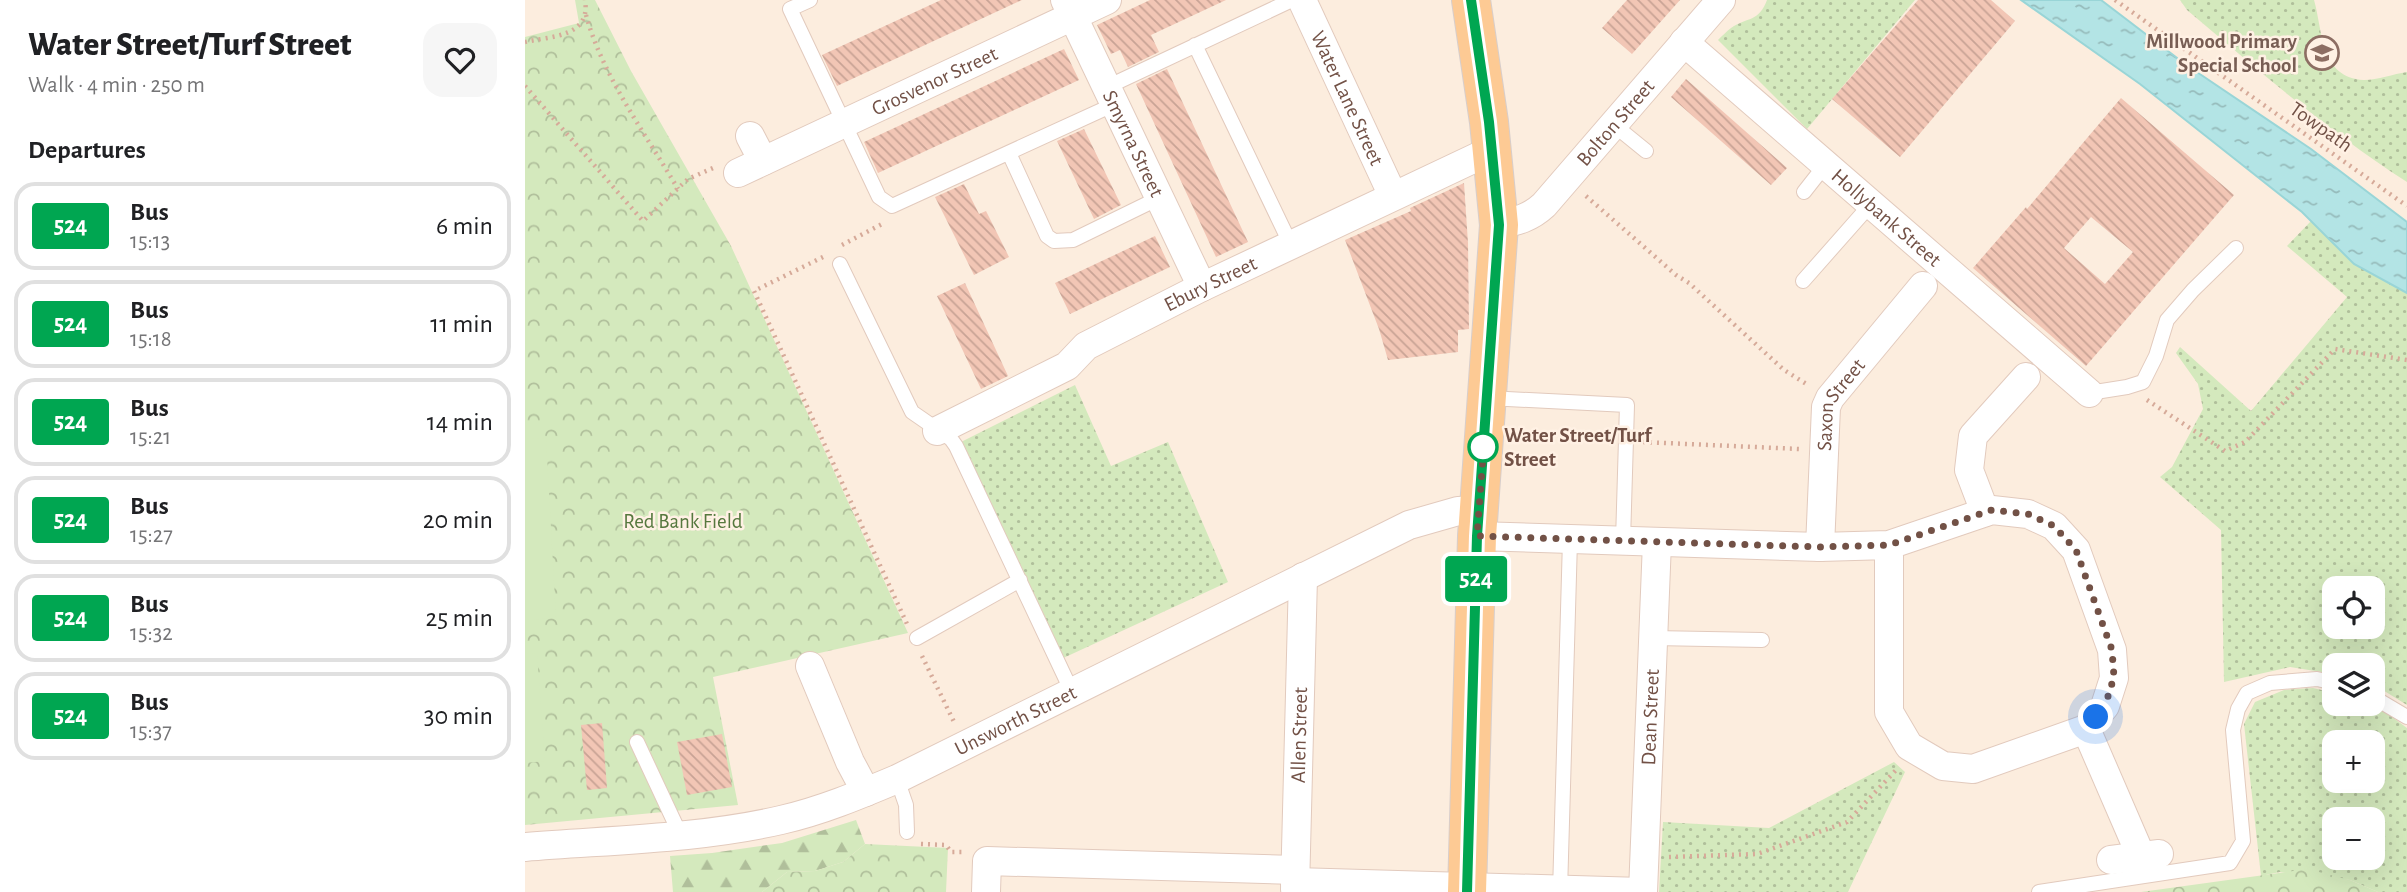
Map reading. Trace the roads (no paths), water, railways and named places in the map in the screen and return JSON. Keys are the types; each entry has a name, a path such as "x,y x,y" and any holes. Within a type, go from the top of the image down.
{"main road":[{"path":"1467,889 1478,523 1499,225 1492,150 1471,0"}],"street":[{"name":"Grosvenor Street","path":"737,173 843,123 1069,8 1107,0"},
{"name":"Water Lane Street","path":"1302,0 1393,196"},
{"name":"Bolton Street","path":"1499,225 1522,220 1533,214 1567,179 1721,0"},
{"name":"Smyrna Street","path":"1069,8 1202,287"},
{"name":"Hollybank Street","path":"1685,42 2089,393"},
{"path":"750,136 763,161"},
{"name":"Ebury Street","path":"937,431 1067,366 1086,346 1202,287 1492,150"},
{"name":"Saxon Street","path":"1820,547 1826,407 1830,398 1923,286"},
{"path":"1889,545 1889,712 1909,746 1943,766 1973,769 2087,729 2105,706 2114,677 2112,650 2076,550 2054,526 2028,514 1992,510 1985,512 1969,470 1973,436 2026,377"},
{"name":"Unsworth Street","path":"525,846 734,830 783,820 833,805 897,779 1409,525 1458,511 1478,523 1570,540 1820,547 1889,545 1985,512"},
{"name":"Dean Street","path":"1642,892 1657,542"},
{"name":"Allen Street","path":"1295,881 1303,578"},
{"path":"810,666 850,762 866,792"},
{"path":"2087,729 2150,855 2111,860"},
{"path":"986,892 987,861 1375,888 1642,892"}],"lane":[{"path":"810,0 790,9 879,197 892,206 1009,153 1195,45 1292,0"},
{"path":"1195,45 1291,245"},
{"path":"1614,125 1646,151"},
{"path":"1009,153 1047,236 1054,241 1073,240 1159,198"},
{"path":"1804,192 1826,164"},
{"path":"1803,281 1871,204"},
{"path":"2089,393 2143,382 2156,356 2167,320 2236,248"},
{"path":"837,258 912,412 951,439 956,446 1072,692"},
{"path":"1487,398 1627,405 1623,541"},
{"path":"1560,890 1570,540"},
{"path":"917,638 1020,580"},
{"path":"1653,638 1762,640"},
{"path":"2039,892 2230,863 2243,841 2233,730 2238,709 2247,693 2270,683 2322,680"},
{"path":"2385,704 2407,717"},
{"path":"637,742 680,834"},
{"path":"897,779 906,805 907,832"}],"water":[{"path":"2021,0 2101,0 2185,64 2311,149 2407,222 2407,293 2354,264 2302,212 2140,84"}],"place":[{"name":"Millwood Primary Special School","path":"2322,53"},
{"name":"Water Street/Turf Street","path":"1483,447"}],"park label":[{"name":"Red Bank Field","path":"683,521"}]}
